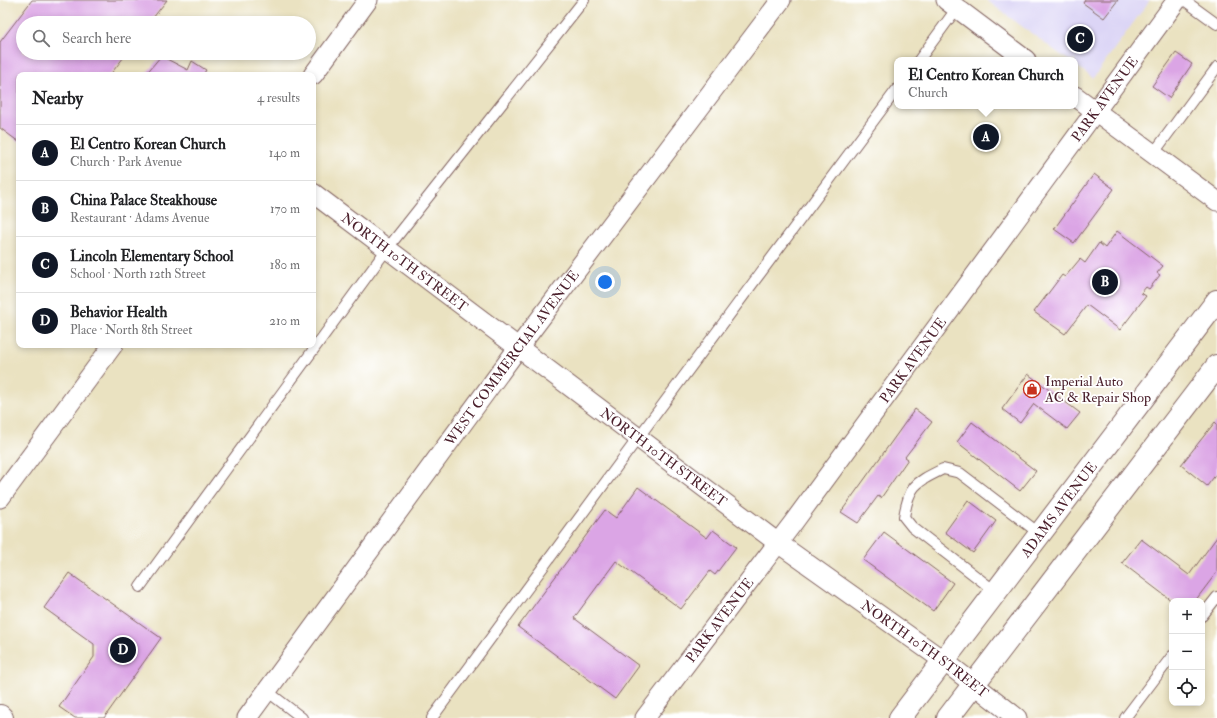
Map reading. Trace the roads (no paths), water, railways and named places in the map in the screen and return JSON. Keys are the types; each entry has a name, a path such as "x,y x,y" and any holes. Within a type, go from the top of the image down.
{"main road":[{"name":"ADAMS AVENUE","path":"900,718 1217,301"},
{"path":"948,718 1217,366"}],"street":[{"path":"314,72 368,0"},
{"name":"WEST COMMERCIAL AVENUE","path":"247,718 518,348 781,0"},
{"name":"PARK AVENUE","path":"646,718 778,543 1177,0"},
{"path":"951,4 1022,57"},
{"path":"1078,98 1217,201"},
{"name":"NORTH 10TH STREET","path":"316,195 778,543 944,661 1010,716"},
{"path":"0,498 111,348"}],"lane":[{"path":"316,346 387,249 584,0"},
{"path":"1184,0 1217,24"},
{"path":"921,57 951,4"},
{"path":"1153,154 1217,67"},
{"path":"432,718 894,93"},
{"path":"140,586 314,348"},
{"path":"996,592 912,527 904,517 906,504 913,487 924,478 943,469 960,473 1040,534"},
{"path":"1205,612 1217,597"},
{"path":"1125,718 1169,660"},
{"path":"267,691 302,718"}],"place":[{"name":"Lincoln Elementary School","path":"1080,39"},
{"name":"El Centro Korean Church","path":"986,137"},
{"name":"China Palace Steakhouse","path":"1105,282"},
{"name":"Imperial Auto AC & Repair Shop","path":"1032,389"},
{"name":"Behavior Health","path":"123,650"}]}
